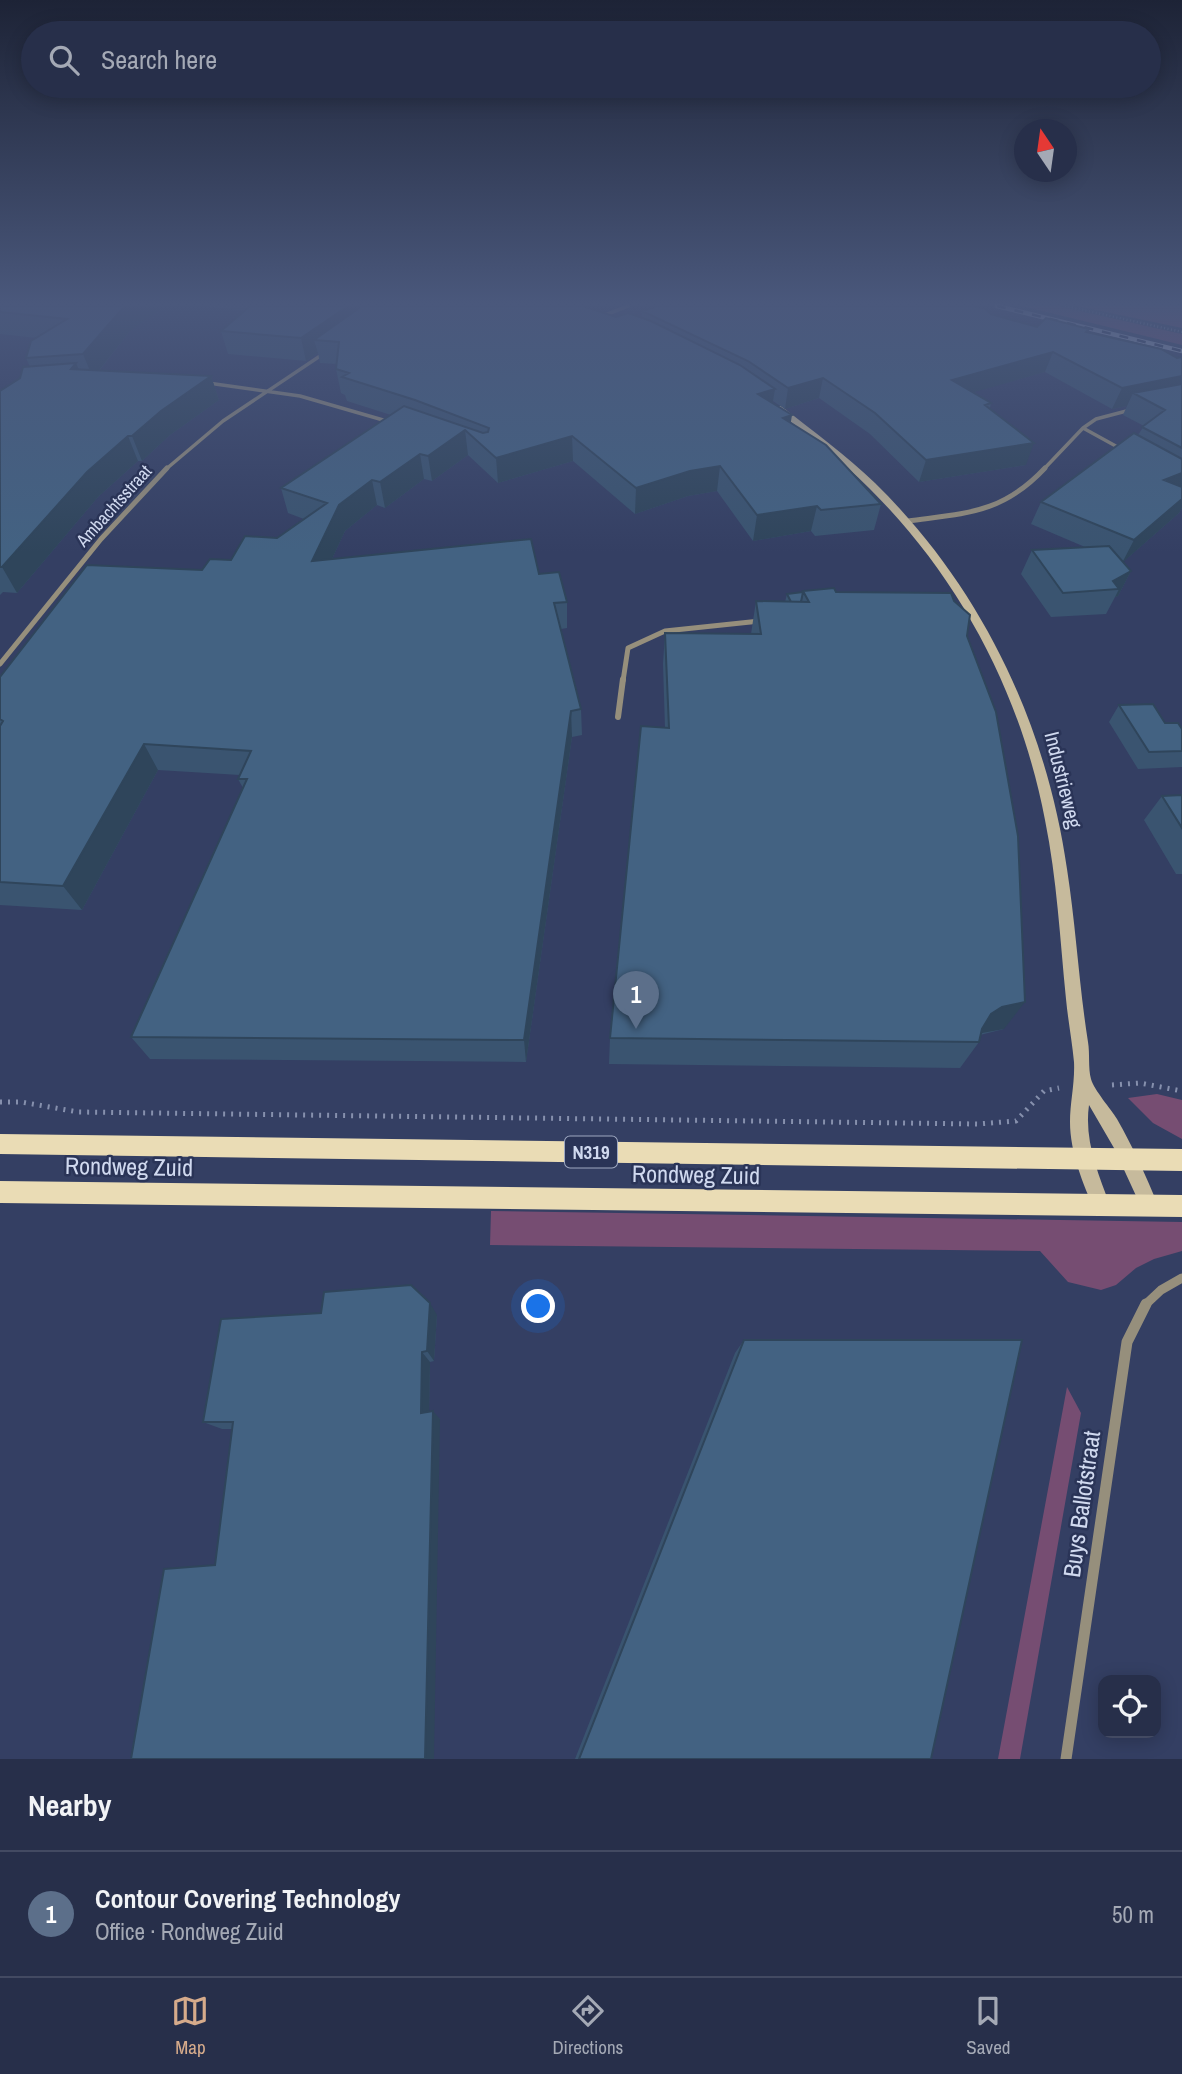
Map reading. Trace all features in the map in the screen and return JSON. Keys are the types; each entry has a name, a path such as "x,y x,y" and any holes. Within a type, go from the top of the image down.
{"main road":[{"name":"Rondweg Zuid","path":"0,1143 1182,1160"},
{"name":"Rondweg Zuid","path":"0,1192 767,1202 1049,1202 1182,1206"}],"street":[{"path":"258,388 307,396 401,425"},
{"name":"Ambachtsstraat","path":"0,664 121,516 167,468 269,389"},
{"name":"Industrieweg","path":"774,405 848,461 908,521 959,601 989,639 1012,690 1032,740 1047,795 1057,849 1083,1082 1078,1126 1084,1159 1101,1205"},
{"path":"908,521 978,510 1013,498 1090,422 1144,407"},
{"path":"1083,429 1131,455"},
{"path":"618,716 628,648 665,631 774,620"},
{"name":"Industrieweg","path":"1083,1082 1109,1119 1132,1160 1149,1205"},
{"name":"Buys Ballotstraat","path":"1066,1759 1127,1342 1139,1310 1161,1289 1182,1278"}],"path":[{"path":"0,1102 21,1102 78,1112 978,1124 1016,1121 1044,1091 1083,1082 1115,1086 1140,1083 1182,1091"}],"shaded area":[{"path":"1157,1094 1182,1100 1182,1139 1153,1123 1128,1098"},
{"path":"491,1211 1182,1222 1182,1251 1154,1259 1136,1268 1116,1285 1101,1290 1068,1282 1040,1251 490,1245"},
{"path":"1067,1387 1081,1413 1020,1759 998,1759"}],"building":[{"path":"4,388 194,388 132,436 128,436 87,472 2,567 0,391"},
{"path":"377,388 774,388 758,394 792,415 783,418 826,445 881,504 821,510 817,506 757,515 720,466 690,471 636,488 572,436 496,458 465,430 428,456 420,454 380,482 372,480 339,505 312,561 531,539 539,574 559,572 567,602 554,603 581,709 571,711 524,1040 131,1037 247,779 238,779 251,751 144,744 63,886 0,882 0,726 3,721 0,719 0,677 87,565 202,570 210,559 231,560 245,536 277,538 327,503 281,488 404,406 483,433 488,432 489,428"},
{"path":"838,388 966,388 991,403 985,405 1034,443 926,460 875,413"},
{"path":"1160,388 1182,388 1182,448 1142,427 1165,410 1133,393"},
{"path":"1134,433 1182,459 1182,473 1164,480 1182,487 1182,499 1134,540 1041,502"},
{"path":"1109,546 1131,571 1113,581 1119,589 1063,593 1032,550"},
{"path":"834,588 836,592 951,593 954,601 970,615 967,636 996,712 1018,836 1025,1002 1002,1007 991,1014 982,1029 979,1042 610,1038 641,726 669,728 665,633 761,634 756,601 809,602 803,591"},
{"path":"803,592 801,602 791,602 787,594"},
{"path":"1153,704 1165,723 1178,723 1182,729 1182,751 1149,752 1119,705"},
{"path":"1182,795 1182,828 1162,796"},
{"path":"411,1285 430,1303 427,1351 422,1352 421,1413 433,1411 425,1759 131,1759 164,1569 215,1565 233,1422 203,1422 221,1319 321,1313 324,1292"},
{"path":"744,1340 1022,1340 931,1759 579,1759"}],"place":[{"name":"Contour Covering Technology","path":"636,1029"}]}
